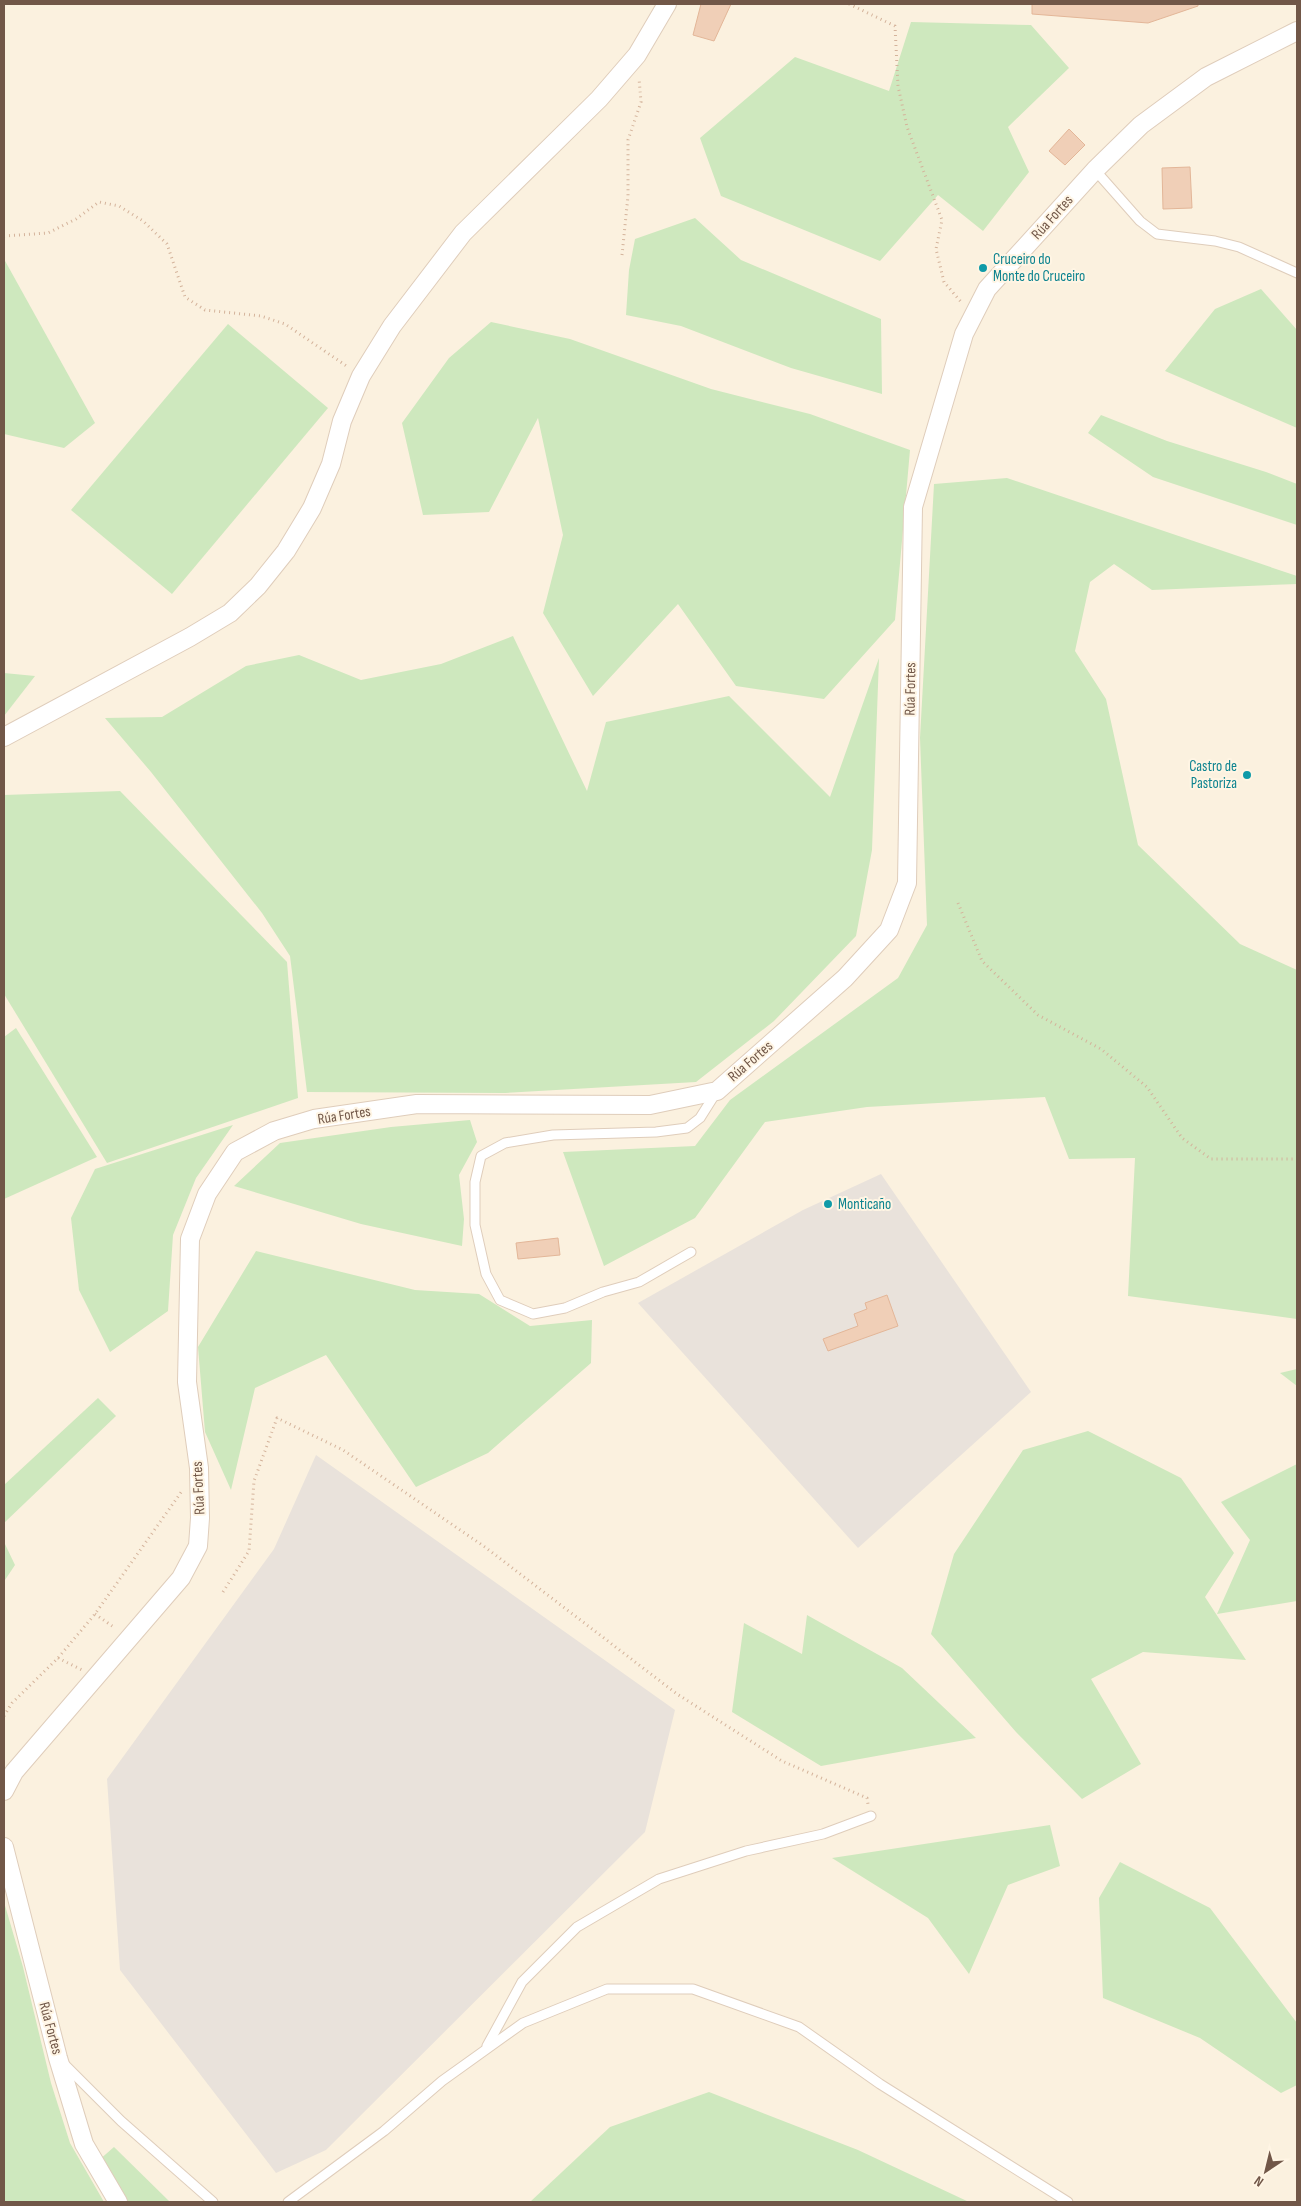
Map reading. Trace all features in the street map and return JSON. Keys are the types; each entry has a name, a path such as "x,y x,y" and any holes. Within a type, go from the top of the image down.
{"street":[{"path":"4,737 190,637 230,613 258,586 286,551 312,508 331,464 342,421 361,376 392,326 463,233 599,99 637,55 667,4"},
{"name":"Rúa Fortes","path":"4,1791 14,1772 97,1678 181,1578 198,1546 200,1518 199,1468 187,1382 190,1239 207,1194 235,1152 274,1131 314,1119 417,1104 650,1105 717,1091 845,978 889,930 907,883 914,507 964,334 987,289 1095,170 1142,125 1206,77 1297,31"},
{"name":"Rúa Fortes","path":"4,1846 58,2058 84,2144 118,2202"}],"lane":[{"path":"1095,170 1140,220 1157,234 1216,241 1239,247 1297,273"},
{"path":"691,1252 639,1282 603,1292 565,1308 533,1314 500,1300 486,1274 475,1225 475,1182 481,1156 505,1143 553,1135 656,1132 687,1128 700,1118 717,1091"},
{"path":"486,2049 522,1982 577,1928 659,1879 746,1851 823,1834 871,1816"},
{"path":"288,2202 384,2131 442,2081 523,2023 607,1989 693,1989 799,2027 880,2084 1068,2202"},
{"path":"58,2058 121,2121 213,2202"}],"path":[{"path":"849,4 895,26 898,86 907,127 942,220 936,249 944,282 973,315"},
{"path":"622,255 628,196 628,140 641,102 637,55"},
{"path":"4,236 48,232 76,219 99,202 119,206 142,221 167,244 185,296 205,310 261,316 285,324 361,376"},
{"path":"958,903 982,961 1038,1015 1101,1049 1147,1087 1182,1138 1211,1159 1297,1159"},
{"path":"223,1592 249,1551 254,1481 277,1418 343,1450 478,1542 685,1699 782,1761 844,1786 867,1798 871,1816"},
{"path":"4,1716 12,1703 58,1658 95,1614 199,1468"},
{"path":"95,1614 130,1638"},
{"path":"58,1658 97,1678"}],"shaded area":[{"path":"881,1174 1031,1392 858,1548 638,1303 803,1210"},
{"path":"316,1455 675,1710 645,1832 326,2150 276,2173 120,1970 107,1779 274,1549"}],"green space":[{"path":"911,22 1031,25 1069,68 1008,127 1029,172 983,231 938,195 880,261 721,196 700,138 795,57 889,91"},
{"path":"695,218 741,260 881,319 882,394 791,368 681,326 626,315 629,270 635,239"},
{"path":"4,259 95,423 64,448 4,434"},
{"path":"1261,289 1297,330 1297,428 1165,371 1215,309"},
{"path":"491,322 570,339 711,389 810,414 910,450 895,620 824,699 736,686 678,604 593,696 543,613 563,535 538,418 489,512 423,515 402,423 449,358"},
{"path":"228,324 328,408 172,594 71,510"},
{"path":"1101,415 1167,441 1266,472 1297,484 1297,525 1153,477 1088,433"},
{"path":"1007,478 1297,576 1297,584 1152,590 1114,564 1090,582 1075,651 1106,699 1138,845 1240,944 1297,970 1297,1319 1128,1296 1135,1158 1069,1159 1045,1097 867,1107 765,1122 695,1218 604,1266 563,1152 695,1146 730,1100 898,978 927,925 920,738 934,484"},
{"path":"513,636 587,791 606,722 729,696 830,797 879,658 872,850 856,936 774,1021 696,1082 505,1093 307,1092 290,956 262,913 151,772 105,718 162,717 246,666 299,655 361,680 441,664"},
{"path":"4,673 35,676 4,716"},
{"path":"120,791 287,962 298,1098 107,1163 4,994 4,795"},
{"path":"16,1028 97,1157 4,1199 4,1037"},
{"path":"470,1120 477,1142 459,1175 464,1219 462,1246 361,1224 234,1186 280,1143 391,1127"},
{"path":"233,1125 196,1178 173,1235 168,1311 110,1352 79,1290 71,1218 95,1169"},
{"path":"256,1251 415,1290 479,1294 530,1326 592,1320 591,1363 488,1453 416,1487 326,1355 255,1388 231,1490 205,1432 198,1347"},
{"path":"1297,1369 1297,1386 1280,1373"},
{"path":"98,1398 116,1416 4,1523 4,1485"},
{"path":"1088,1431 1181,1478 1234,1553 1205,1597 1246,1660 1143,1652 1091,1679 1141,1764 1082,1799 1016,1732 931,1634 954,1554 1023,1450"},
{"path":"1297,1464 1297,1601 1217,1614 1250,1540 1221,1502"},
{"path":"4,1542 15,1565 5,1580 4,1579"},
{"path":"807,1615 902,1668 976,1738 821,1766 732,1712 744,1623 802,1654"},
{"path":"1050,1825 1060,1866 1008,1885 969,1974 928,1918 832,1858"},
{"path":"1120,1862 1210,1908 1297,2023 1297,2085 1281,2093 1200,2038 1103,1998 1099,1898"},
{"path":"4,1902 23,1967 51,2083 70,2143 104,2202 4,2202"},
{"path":"709,2092 858,2150 969,2202 530,2202 610,2127"},
{"path":"114,2147 170,2202 126,2202 98,2161"}],"building":[{"path":"701,4 731,4 714,41 693,35"},
{"path":"1032,4 1198,4 1198,6 1148,23 1032,14"},
{"path":"1069,129 1085,145 1065,165 1049,151"},
{"path":"1190,167 1192,208 1163,209 1162,168"},
{"path":"558,1238 560,1255 518,1259 516,1243"},
{"path":"887,1295 898,1326 828,1351 823,1339 858,1326 854,1314 867,1309 865,1303"}],"place":[{"name":"Cruceiro do Monte do Cruceiro","path":"983,268"},
{"name":"Castro de Pastoriza","path":"1247,775"},
{"name":"Monticaño","path":"828,1204"}]}
